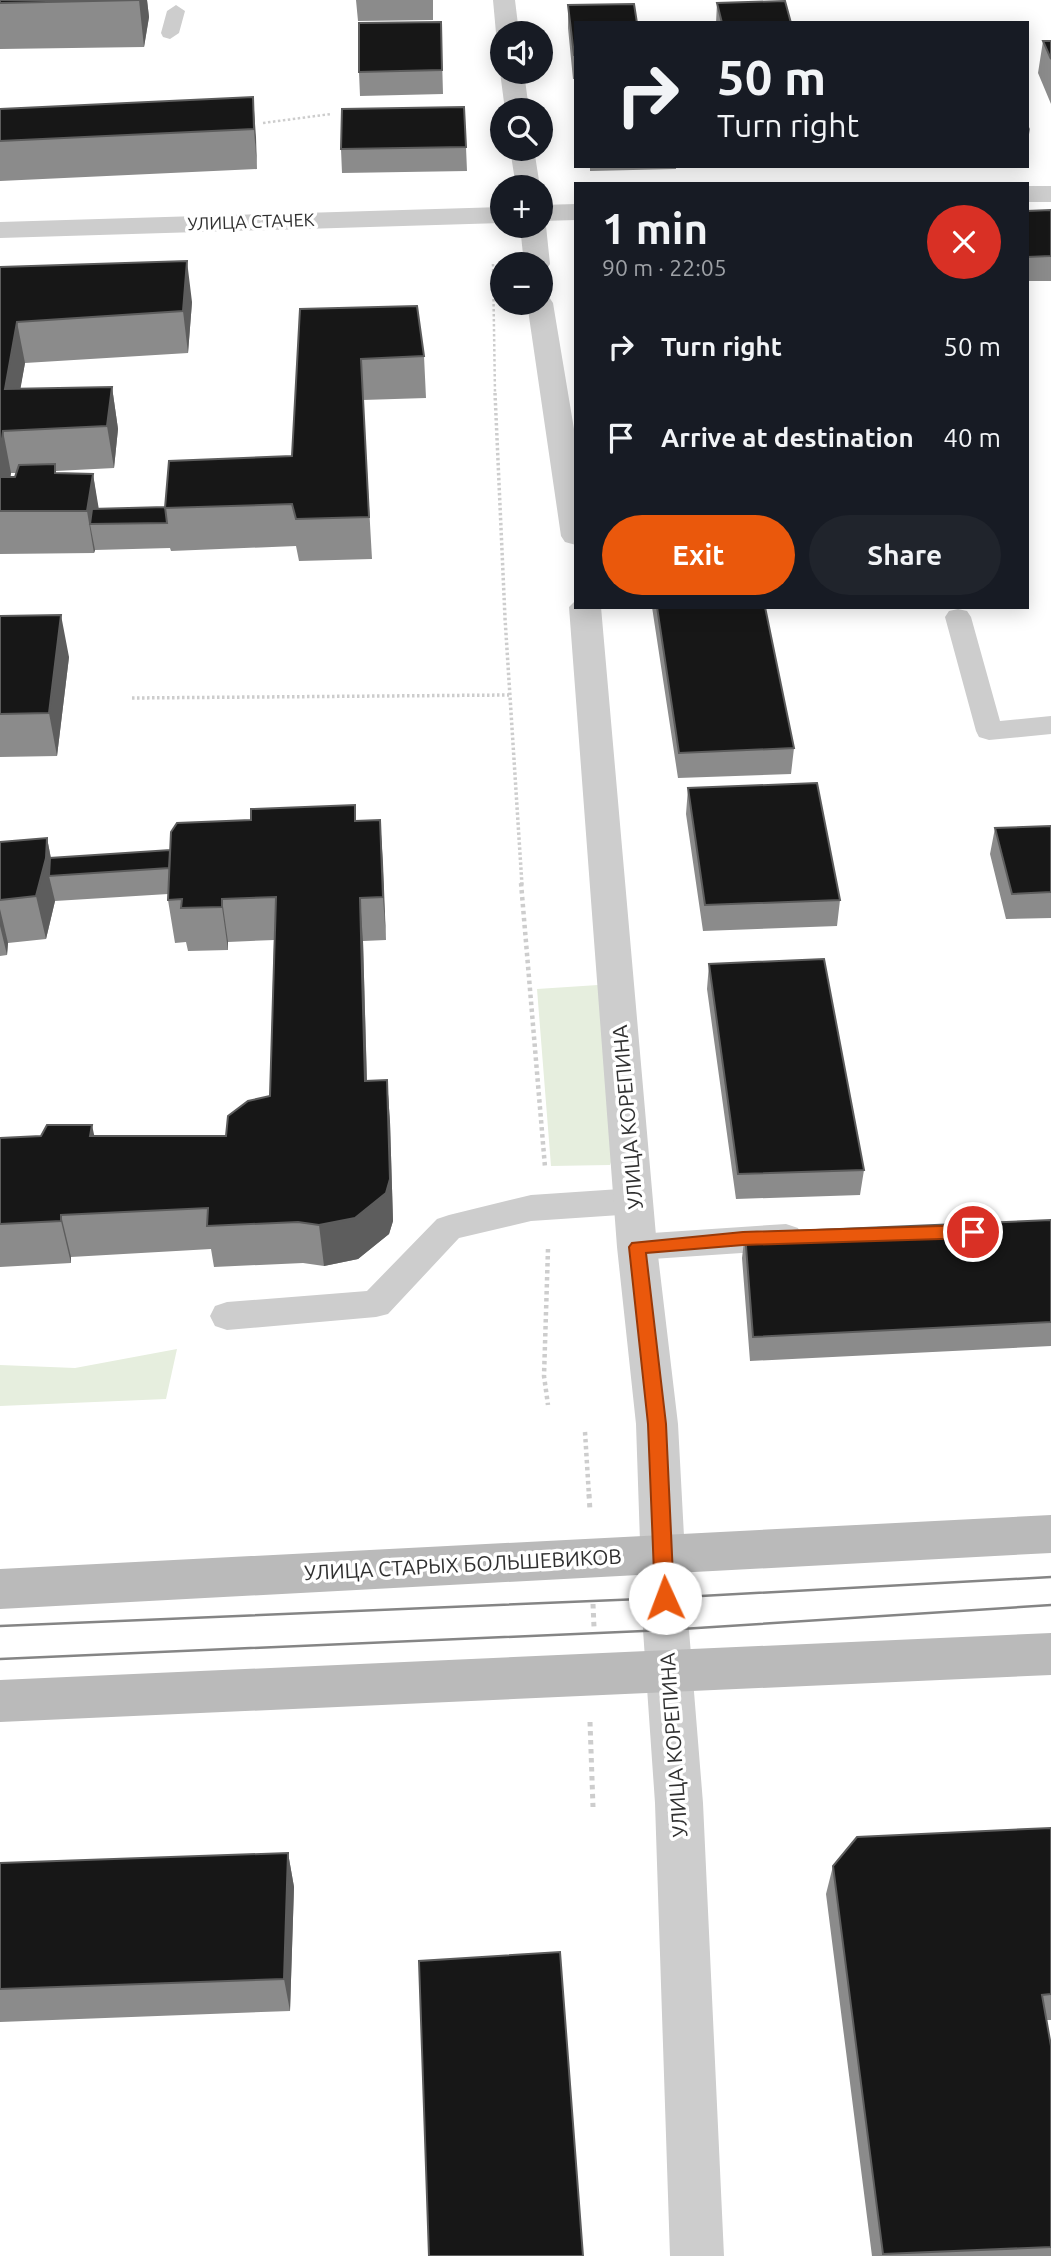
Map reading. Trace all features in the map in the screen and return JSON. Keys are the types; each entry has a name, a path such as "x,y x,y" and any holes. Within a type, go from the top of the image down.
{"main road":[{"name":"УЛИЦА СТАРЫХ БОЛЬШЕВИКОВ","path":"0,1589 1051,1534"},
{"path":"0,1701 588,1676 668,1652 1051,1654"}],"street":[{"path":"504,0 507,21"},
{"path":"1029,194 1051,194"},
{"path":"553,213 574,212"},
{"name":"УЛИЦА СТАЧЕК","path":"0,230 490,215"},
{"path":"542,315 574,523"},
{"name":"УЛИЦА КОРЕПИНА","path":"585,609 638,1247 657,1424 679,1816 697,2256"}],"lane":[{"path":"170,33 176,11"},
{"path":"958,617 989,731 1051,725"},
{"path":"227,1316 376,1304 449,1228 531,1208 635,1201"},
{"path":"638,1247 743,1238 811,1237"}],"path":[{"path":"263,123 331,114"},
{"path":"496,238 492,341 509,695 524,943 549,1207 544,1376 548,1405"},
{"path":"132,698 509,695"},
{"path":"585,1432 594,1559 594,1634 588,1676 593,1807"}],"green space":[{"path":"598,985 619,1138 610,1165 551,1166 537,989"},
{"path":"177,1349 166,1399 0,1406 0,1365 75,1368"}],"building":[{"path":"0,0 139,0 0,3"},
{"path":"785,1 790,21 722,21 717,3"},
{"path":"634,4 637,21 574,21 574,55 568,5"},
{"path":"441,22 442,70 359,72 359,23"},
{"path":"1043,41 1051,41 1051,59"},
{"path":"253,97 254,129 0,141 0,109"},
{"path":"464,107 466,147 341,149 342,109"},
{"path":"1051,210 1051,256 1029,257 1029,211"},
{"path":"187,261 183,311 17,322 5,389 112,387 107,426 3,431 0,454 0,267"},
{"path":"417,306 424,356 361,359 369,517 296,519 292,504 165,508 169,461 292,456 300,309"},
{"path":"55,464 55,473 93,474 87,511 0,511 0,477 15,477 19,465"},
{"path":"165,507 167,523 90,524 92,509"},
{"path":"657,609 765,609 794,748 679,753"},
{"path":"61,615 49,713 0,714 0,616"},
{"path":"817,783 840,900 705,905 688,788"},
{"path":"355,805 355,821 380,820 383,897 360,898 365,1081 387,1080 390,1179 386,1193 355,1218 319,1225 298,1222 207,1226 208,1208 61,1215 61,1221 0,1224 0,1138 41,1136 47,1125 92,1125 90,1136 226,1136 228,1116 248,1101 270,1096 276,897 222,899 222,907 181,908 182,899 168,900 171,832 177,823 251,820 251,809"},
{"path":"1051,826 1051,892 1012,894 995,828"},
{"path":"47,838 46,858 36,896 0,900 0,842"},
{"path":"170,850 169,868 49,876 50,858"},
{"path":"824,959 864,1170 738,1174 709,964"},
{"path":"1051,1220 1051,1322 753,1337 745,1233"},
{"path":"1051,1828 1051,1994 1042,1995 1051,2046 1051,2247 883,2254 833,1866 857,1837"},
{"path":"288,1853 284,1979 0,1989 0,1863"},
{"path":"560,1952 583,2256 429,2256 419,1961"}],"tram line":[{"path":"0,1626 665,1598 1051,1577"},
{"path":"0,1659 666,1630 1051,1605"}],"route":[{"path":"665,1598 657,1424 638,1247 743,1238 973,1232"}]}
